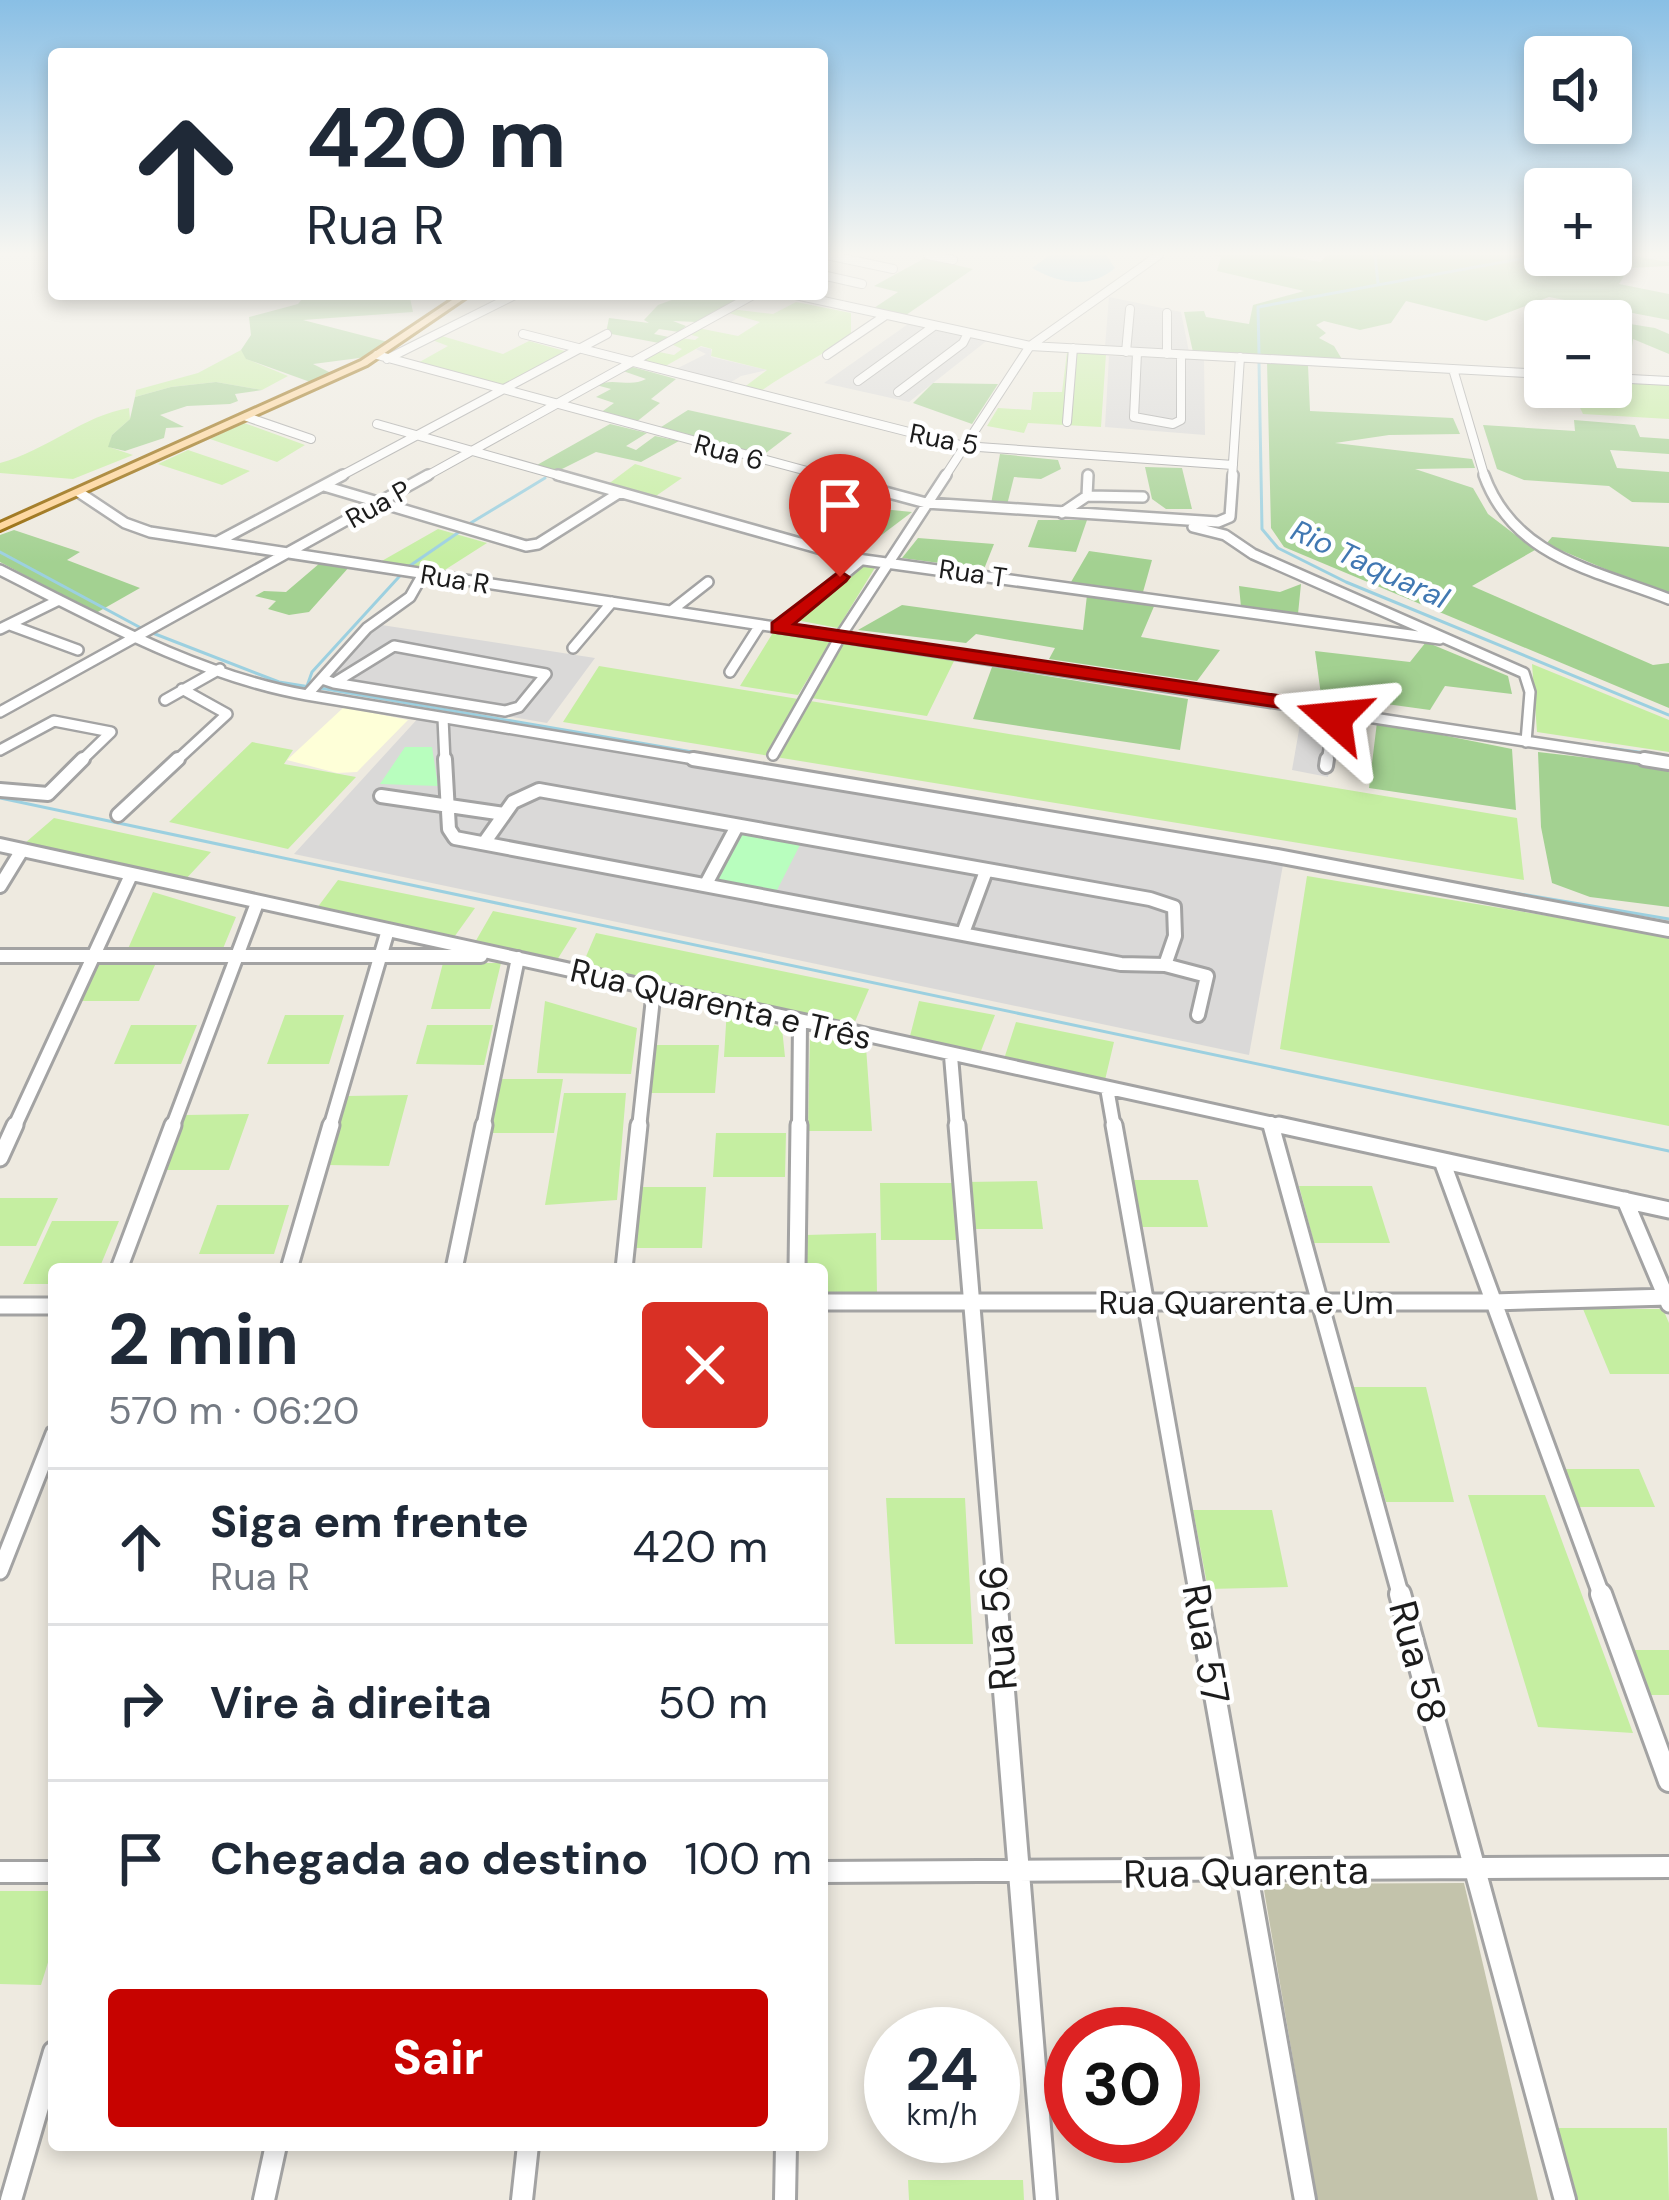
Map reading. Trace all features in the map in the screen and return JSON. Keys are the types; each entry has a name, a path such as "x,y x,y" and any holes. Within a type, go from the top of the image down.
{"main road":[{"path":"0,527 380,358"}],"street":[{"name":"Rua 6","path":"384,358 926,503 1218,522 1230,517 1233,465"},
{"path":"217,542 562,358"},
{"name":"Rua 5","path":"609,358 964,446 1233,465"},
{"name":"Rua P","path":"0,712 638,358"},
{"path":"858,381 890,358"},
{"path":"898,392 944,358"},
{"path":"773,754 841,634 1022,358"},
{"path":"1067,422 1071,358"},
{"path":"1138,358 1134,417 1173,424 1181,420 1181,358"},
{"path":"1233,465 1240,358"},
{"path":"1252,358 1524,373"},
{"path":"1453,369 1498,508 1509,525 1549,550 1669,599"},
{"path":"1632,379 1669,381"},
{"path":"247,417 311,439"},
{"name":"Rua T","path":"377,424 860,560 1440,639"},
{"path":"1087,496 1088,475"},
{"path":"323,486 519,546 538,544 619,493"},
{"name":"Rua R","path":"80,493 136,528 217,542 1669,763"},
{"path":"1062,513 1087,496 1143,497"},
{"path":"1179,520 1230,537 1253,554 1524,673 1530,692 1527,738"},
{"path":"782,625 860,560"},
{"path":"0,570 59,600 272,689 357,681 512,710 546,674 394,646 382,649 357,681"},
{"path":"319,686 368,628 410,597 423,574"},
{"path":"671,611 708,582"},
{"path":"5,627 59,600"},
{"path":"573,648 613,602"},
{"path":"730,672 760,625"},
{"path":"5,627 78,650"},
{"path":"165,700 220,669"},
{"path":"319,686 442,718 1277,856 1669,930"},
{"path":"118,814 227,714 182,689"},
{"path":"1326,766 1335,710"},
{"path":"442,718 450,833 1121,964 1165,964 1207,976 1198,1015"},
{"path":"0,750 54,721 111,732 49,794 0,790"},
{"path":"484,843 520,793 538,790 1150,899 1174,907 1177,916 1165,964"},
{"path":"381,796 504,814"},
{"path":"706,884 737,826"},
{"name":"Rua Quarenta e Três","path":"0,845 1669,1210"},
{"path":"0,886 22,850"},
{"path":"963,933 986,871"},
{"path":"0,1158 131,875"},
{"path":"121,1263 257,903"},
{"path":"291,1263 388,930"},
{"path":"0,956 513,957 455,1263"},
{"path":"625,1263 654,989"},
{"path":"797,1263 800,1022"},
{"name":"Rua 56","path":"951,1056 1046,2200"},
{"name":"Rua 57","path":"1107,1088 1305,2200"},
{"name":"Rua 58","path":"1271,1123 1565,2200"},
{"path":"1442,1161 1669,1781"},
{"path":"1625,1200 1668,1299"},
{"name":"Rua Quarenta e Um","path":"828,1302 1668,1299"},
{"path":"0,1306 48,1306"},
{"path":"0,1570 48,1449"},
{"name":"Rua Quarenta","path":"828,1872 1669,1867"},
{"path":"0,1872 48,1872"},
{"path":"10,2200 48,2072"},
{"path":"264,2200 275,2151"},
{"path":"522,2200 527,2151"},
{"path":"785,2200 786,2151"}],"shaded area":[{"path":"699,358 767,370 728,384 670,372"},
{"path":"860,358 965,358 909,402 824,383"},
{"path":"1109,358 1204,359 1205,435 1105,427"},
{"path":"375,624 595,658 547,723 322,684"},
{"path":"344,707 408,720 357,772 337,773 287,760"},
{"path":"1302,713 1340,718 1328,777 1292,770"},
{"path":"421,715 1284,859 1249,1055 294,854"},
{"path":"1464,1883 1538,2200 1317,2200 1263,1884"}],"green space":[{"path":"227,358 246,358 288,376 262,390 216,382 135,397 136,390 198,373"},
{"path":"362,358 313,364 331,373 313,383 246,359"},
{"path":"427,358 557,358 502,386 416,364"},
{"path":"641,358 680,358 662,368 633,362"},
{"path":"718,358 815,358 758,393 743,388 767,370"},
{"path":"1066,358 1106,358 1101,427 1028,423 1024,433 987,426 998,408 1031,410 1033,392 1062,392"},
{"path":"1267,362 1308,365 1310,411 1453,418 1460,434 1389,435 1335,443 1472,459 1475,468 1415,469 1473,488 1488,514 1535,550 1472,586 1653,665 1669,663 1669,708 1284,547 1271,528"},
{"path":"629,366 676,379 651,399 660,403 635,423 600,413 614,403 596,397 611,389 596,385 646,379 623,371"},
{"path":"216,382 262,390 235,394 238,401 230,404 187,406 160,415 184,427 166,428 164,438 125,451 108,447 112,435 130,419 135,397"},
{"path":"933,383 998,384 972,424 913,403"},
{"path":"1632,383 1669,385 1669,419 1583,414 1580,408 1632,408"},
{"path":"129,408 130,419 112,435 109,447 133,455 73,479 0,473 0,463 96,418"},
{"path":"688,410 792,433 762,456 658,429"},
{"path":"1574,420 1635,425 1640,437 1669,439 1669,454 1610,450 1617,468 1669,472 1669,503 1632,502 1609,486 1524,480 1497,469 1483,425 1575,431"},
{"path":"244,423 305,445 277,462 210,439"},
{"path":"610,424 647,433 626,446 636,450 655,436 679,441 641,462 596,452 556,472 537,465"},
{"path":"188,450 250,471 222,485 158,464"},
{"path":"1000,454 1058,460 1061,469 1041,479 1014,477 1007,505 991,504"},
{"path":"635,464 682,478 653,498 607,485"},
{"path":"1145,467 1182,468 1192,509 1166,509 1152,499"},
{"path":"872,508 912,512 875,540 857,529 814,524 824,515 857,518"},
{"path":"1038,520 1087,520 1076,552 1028,547"},
{"path":"438,529 487,543 440,573 380,562"},
{"path":"14,530 80,552 67,560 140,588 96,613 0,562 0,535"},
{"path":"1552,537 1669,547 1669,596 1546,544"},
{"path":"918,538 994,544 984,569 902,558"},
{"path":"1089,551 1152,560 1143,592 1071,582"},
{"path":"320,563 350,566 309,612 289,615 268,609 276,601 255,596 264,591 286,592"},
{"path":"861,566 876,566 838,628 796,620"},
{"path":"1301,584 1298,614 1241,607 1239,586 1280,592"},
{"path":"1087,595 1155,604 1141,637 1220,650 1197,681 1049,659 1055,648 976,634 966,643 858,630 902,605 1083,630"},
{"path":"774,631 831,641 798,695 740,686"},
{"path":"844,641 955,659 927,716 811,698"},
{"path":"1426,642 1508,676 1512,694 1445,686 1430,710 1321,695 1315,651 1410,662"},
{"path":"1532,664 1669,720 1669,752 1537,732"},
{"path":"599,666 1517,818 1524,880 563,722"},
{"path":"992,667 1188,699 1180,750 973,719"},
{"path":"1377,722 1512,749 1516,810 1369,788"},
{"path":"252,742 293,750 284,764 356,777 288,849 169,822"},
{"path":"405,747 432,747 438,786 380,784"},
{"path":"1538,752 1669,767 1669,907 1590,897 1552,883 1541,827"},
{"path":"54,818 211,852 184,881 25,843"},
{"path":"738,834 801,843 775,894 713,880"},
{"path":"1307,876 1669,936 1669,1126 1280,1049"},
{"path":"338,880 475,908 452,940 317,908"},
{"path":"153,892 236,917 222,951 127,951"},
{"path":"493,911 577,928 557,960 474,944"},
{"path":"596,933 869,989 854,1024 582,966"},
{"path":"443,963 501,963 490,1009 431,1009"},
{"path":"92,965 155,965 139,1001 74,1001"},
{"path":"545,1001 637,1028 631,1074 537,1073"},
{"path":"919,1001 995,1015 979,1056 909,1040"},
{"path":"727,1008 782,1028 785,1057 724,1057"},
{"path":"285,1015 344,1015 329,1064 267,1064"},
{"path":"1016,1022 1114,1042 1105,1080 1004,1059"},
{"path":"131,1025 197,1025 181,1064 114,1064"},
{"path":"427,1025 493,1025 484,1065 416,1064"},
{"path":"810,1036 866,1047 872,1131 808,1131"},
{"path":"651,1045 719,1045 715,1093 645,1093"},
{"path":"501,1079 563,1079 554,1133 490,1133"},
{"path":"564,1093 626,1093 617,1200 545,1205"},
{"path":"408,1095 389,1166 327,1165 347,1096"},
{"path":"249,1114 229,1170 163,1170 185,1115"},
{"path":"716,1133 786,1133 785,1177 713,1177"},
{"path":"1126,1180 1198,1180 1208,1227 1134,1227"},
{"path":"1037,1181 1043,1229 969,1229 965,1182"},
{"path":"880,1183 953,1183 957,1240 881,1240"},
{"path":"1299,1186 1372,1186 1390,1243 1314,1243"},
{"path":"640,1187 706,1187 702,1248 633,1248"},
{"path":"0,1198 58,1198 36,1246 0,1246"},
{"path":"217,1205 289,1205 274,1254 199,1254"},
{"path":"52,1221 119,1221 102,1263 48,1263 48,1284 23,1284"},
{"path":"876,1233 877,1293 828,1293 828,1263 805,1263 806,1235"},
{"path":"1583,1309 1663,1309 1669,1323 1669,1374 1610,1374"},
{"path":"1352,1387 1426,1387 1454,1502 1386,1502"},
{"path":"1564,1469 1639,1469 1655,1507 1578,1507"},
{"path":"1468,1495 1545,1495 1633,1733 1538,1727"},
{"path":"886,1498 965,1498 973,1644 895,1644"},
{"path":"1193,1510 1272,1510 1288,1587 1208,1589"},
{"path":"1631,1650 1669,1650 1669,1695 1648,1695"},
{"path":"0,1891 48,1891 48,1962 41,1985 0,1984"},
{"path":"1555,2128 1667,2128 1669,2200 1575,2200"},
{"path":"908,2180 1023,2180 1024,2200 909,2200"}],"waterway":[{"name":"Rio Taquaral","path":"1259,363 1262,529 1278,548 1346,582 1669,715"},
{"path":"469,524 545,478"},
{"path":"307,686 312,672 408,567 462,530"},
{"path":"0,552 141,628"},
{"path":"682,608 781,623"},
{"path":"791,625 1137,678"},
{"path":"150,632 279,682 310,687"},
{"path":"320,688 896,787"},
{"path":"1532,738 1669,756"},
{"path":"0,798 1669,1151"},
{"path":"1402,874 1669,919"}],"route":[{"path":"840,577 778,628 1335,710 1334,718"}]}
